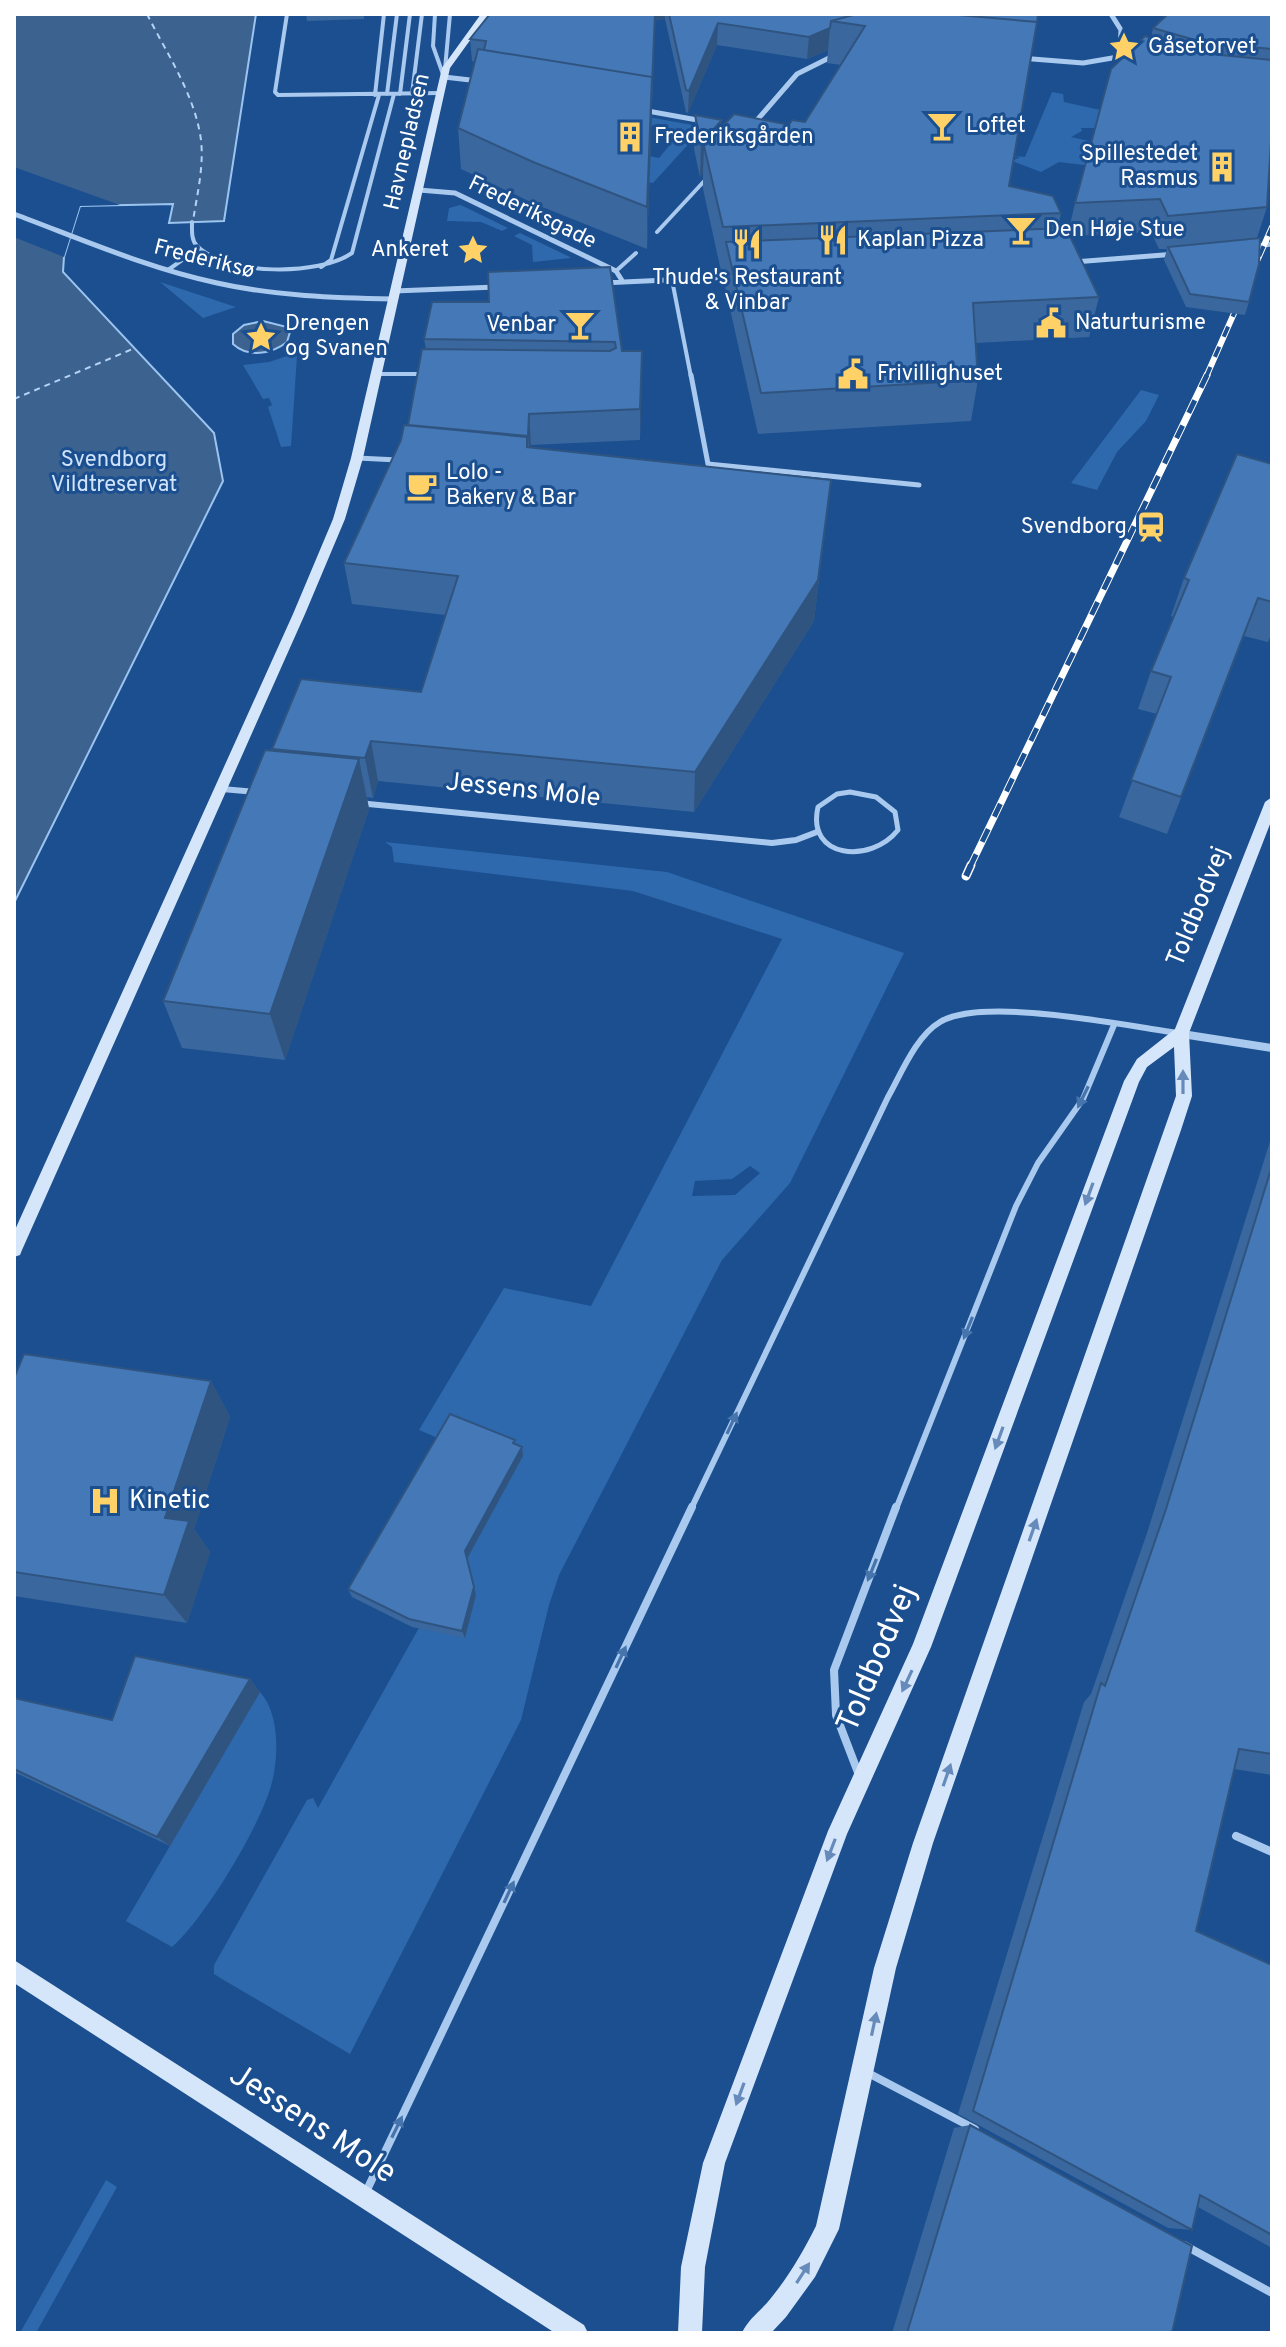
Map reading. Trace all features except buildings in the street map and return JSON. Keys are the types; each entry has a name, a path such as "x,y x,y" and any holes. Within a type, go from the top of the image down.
{"street":[{"name":"Havnepladsen","path":"394,295 444,77 451,59 485,14"},
{"path":"1111,14 1119,24 1120,50 1133,61"},
{"path":"737,127 750,129 791,77 808,64 844,53"},
{"path":"1015,57 1083,63 1124,56"},
{"path":"444,77 481,81"},
{"path":"635,109 710,122"},
{"name":"Frederiksgade","path":"419,190 455,193 616,271 623,282"},
{"name":"Frederiksø","path":"14,214 168,270 218,283 290,295 394,295"},
{"path":"1272,244 1237,249 1272,250"},
{"path":"1062,262 1180,254"},
{"name":"Frederiksgade","path":"594,283 735,277"},
{"path":"14,1250 222,789 339,519 357,458 394,295 505,286"},
{"path":"222,789 270,794"},
{"name":"Jessens Mole","path":"347,802 772,843 796,840 817,832"},
{"name":"Toldbodvej","path":"754,2333 778,2309 807,2269 827,2229 885,1968 923,1843 1177,1119 1185,1082 1181,1033 1272,802"},
{"path":"1181,1033 1272,1048"},
{"name":"Toldbodvej","path":"690,2333 693,2267 714,2163 861,1778 921,1647 1132,1081 1142,1063 1181,1033"},
{"name":"Jessens Mole","path":"14,1971 576,2333"}],"lane":[{"path":"287,14 275,92 278,95 440,93"},
{"path":"314,270 331,260 377,95 384,14"},
{"path":"387,94 397,14"},
{"path":"192,222 192,237 199,248 251,265 314,270 340,263 352,253 397,94 410,14"},
{"path":"412,94 422,14"},
{"path":"435,14 433,46 444,77"},
{"path":"444,77 450,14"},
{"path":"657,232 708,177"},
{"path":"168,270 199,248"},
{"path":"616,271 636,253"},
{"path":"672,280 708,464 919,485"},
{"path":"377,374 434,374"},
{"path":"357,458 408,460"},
{"path":"850,792 863,793 888,803 899,821 894,839 875,851 861,853 836,848 817,832 814,815 818,807 837,794 850,792"},
{"path":"363,2197 735,1415 888,1100 921,1040 944,1020 979,1011 1181,1033"},
{"path":"861,1778 831,1705 836,1662 1016,1206 1038,1163 1083,1099 1114,1025"},
{"path":"1236,1836 1272,1852"},
{"path":"863,2071 978,2131"},
{"path":"1174,2239 1272,2293"}],"shaded area":[{"name":"Svendborg Vildtreservat","path":"14,14 256,14 224,221 169,223 173,204 80,206 64,257 63,272 214,433 223,481 14,903"},
{"path":"1052,92 1063,94 1064,102 1114,113 1098,128 1081,128 1082,131 1071,137 1098,143 1108,168 1059,162 1041,172 1012,161 1020,157 992,153 1025,157"},
{"path":"609,110 704,127 653,183 642,181 633,153 659,158 681,131 604,116"},
{"path":"460,205 508,228 502,231 481,222 447,221 449,208"},
{"path":"520,233 571,258 533,262 532,245 514,236"},
{"path":"160,282 236,307 203,318"},
{"name":"Drengen og Svanen","path":"263,321 287,327 290,332 287,342 260,353 246,351 233,344 233,334 244,325"},
{"path":"293,354 297,356 291,446 281,447 268,407 272,405 269,398 263,399 243,365 269,362"},
{"path":"1141,390 1159,395 1146,421 1117,452 1097,490 1071,483"},
{"path":"385,842 667,872 904,953 790,1183 722,1260 559,1575 521,1720 350,2054 214,1974 214,1965 307,1800 313,1798 318,1808 420,1626 447,1442 419,1430 504,1288 591,1306 782,939 633,891 394,862 392,847","holes":["750,1166 760,1173 735,1195 692,1196 695,1181 732,1179"]},
{"path":"260,1692 271,1712 276,1737 275,1763 265,1804 215,1894 172,1947 126,1921"},
{"path":"106,2180 117,2187 36,2333 20,2333"}],"pier":[{"path":"14,167 120,205 80,206 64,257 14,237"}],"ferry route":[{"path":"147,14 179,75 198,123 202,160 193,221"},
{"path":"14,399 135,348"}],"railway":[{"path":"1206,377 1272,227"},
{"path":"970,867 1207,375"},
{"path":"966,876 971,865"}],"place":[{"name":"Gåsetorvet","path":"1124,47"},
{"name":"Loftet","path":"942,126"},
{"name":"Frederiksgården","path":"630,137"},
{"name":"Spillestedet Rasmus","path":"1222,167"},
{"name":"Den Høje Stue","path":"1021,230"},
{"name":"Kaplan Pizza","path":"833,240"},
{"name":"Thude's Restaurant & Vinbar","path":"747,244"},
{"name":"Ankeret","path":"473,250"},
{"name":"Naturturisme","path":"1051,323"},
{"name":"Venbar","path":"580,325"},
{"name":"Drengen og Svanen","path":"261,337"},
{"name":"Frivillighuset","path":"853,374"},
{"name":"Lolo - Bakery & Bar","path":"422,486"},
{"name":"Svendborg","path":"1151,527"},
{"name":"Kinetic","path":"105,1501"}]}
